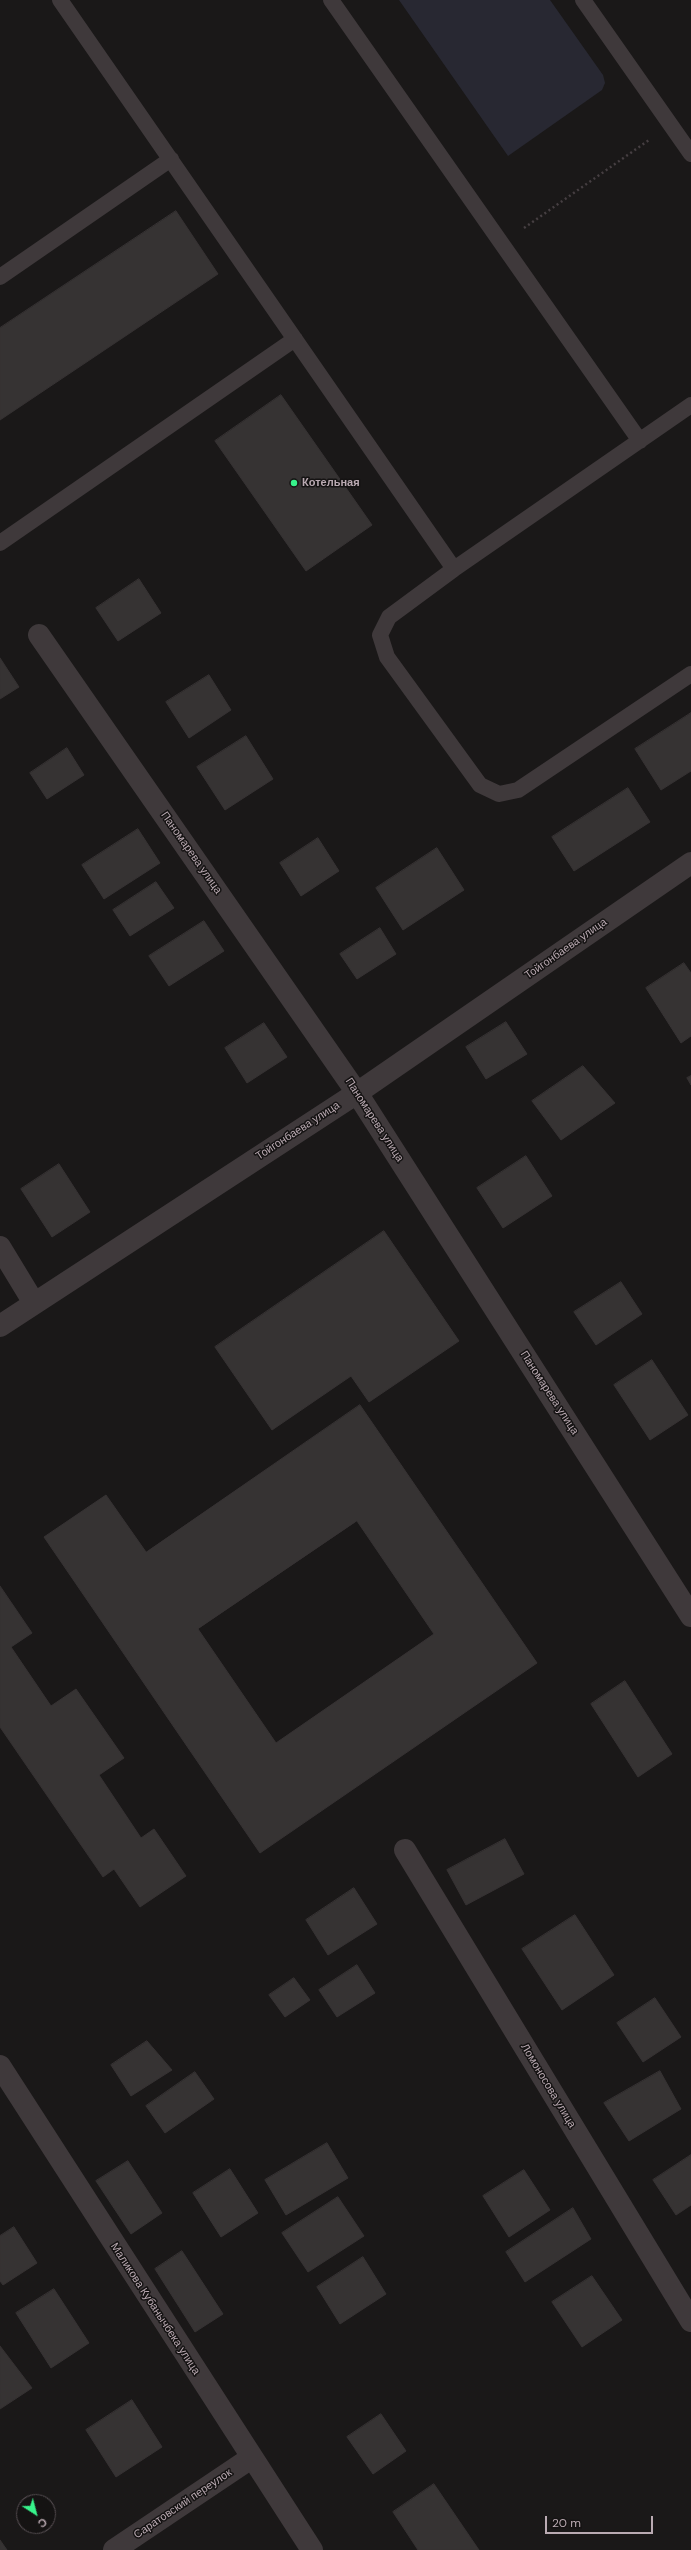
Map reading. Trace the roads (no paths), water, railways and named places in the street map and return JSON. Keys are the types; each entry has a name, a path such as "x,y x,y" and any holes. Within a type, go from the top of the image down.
{"street":[{"name":"Паномарева улица","path":"39,635 357,1093 691,1616"},
{"name":"Тойгонбаева улица","path":"0,1326 357,1093 690,864"},
{"path":"0,1247 34,1304"},
{"name":"Ломоносова улица","path":"405,1850 691,2322"},
{"name":"Маликова Кубанычбека улица","path":"0,2066 251,2458 312,2550"},
{"name":"Саратовский переулок","path":"114,2550 251,2458"}],"lane":[{"path":"60,0 454,569"},
{"path":"331,0 640,441"},
{"path":"584,0 691,154"},
{"path":"0,277 171,159"},
{"path":"0,543 295,339"},
{"path":"691,405 454,569 389,617 380,635 387,657 480,785 499,794 518,790 691,674"}],"place":[{"name":"Котельная","path":"294,483"}]}
